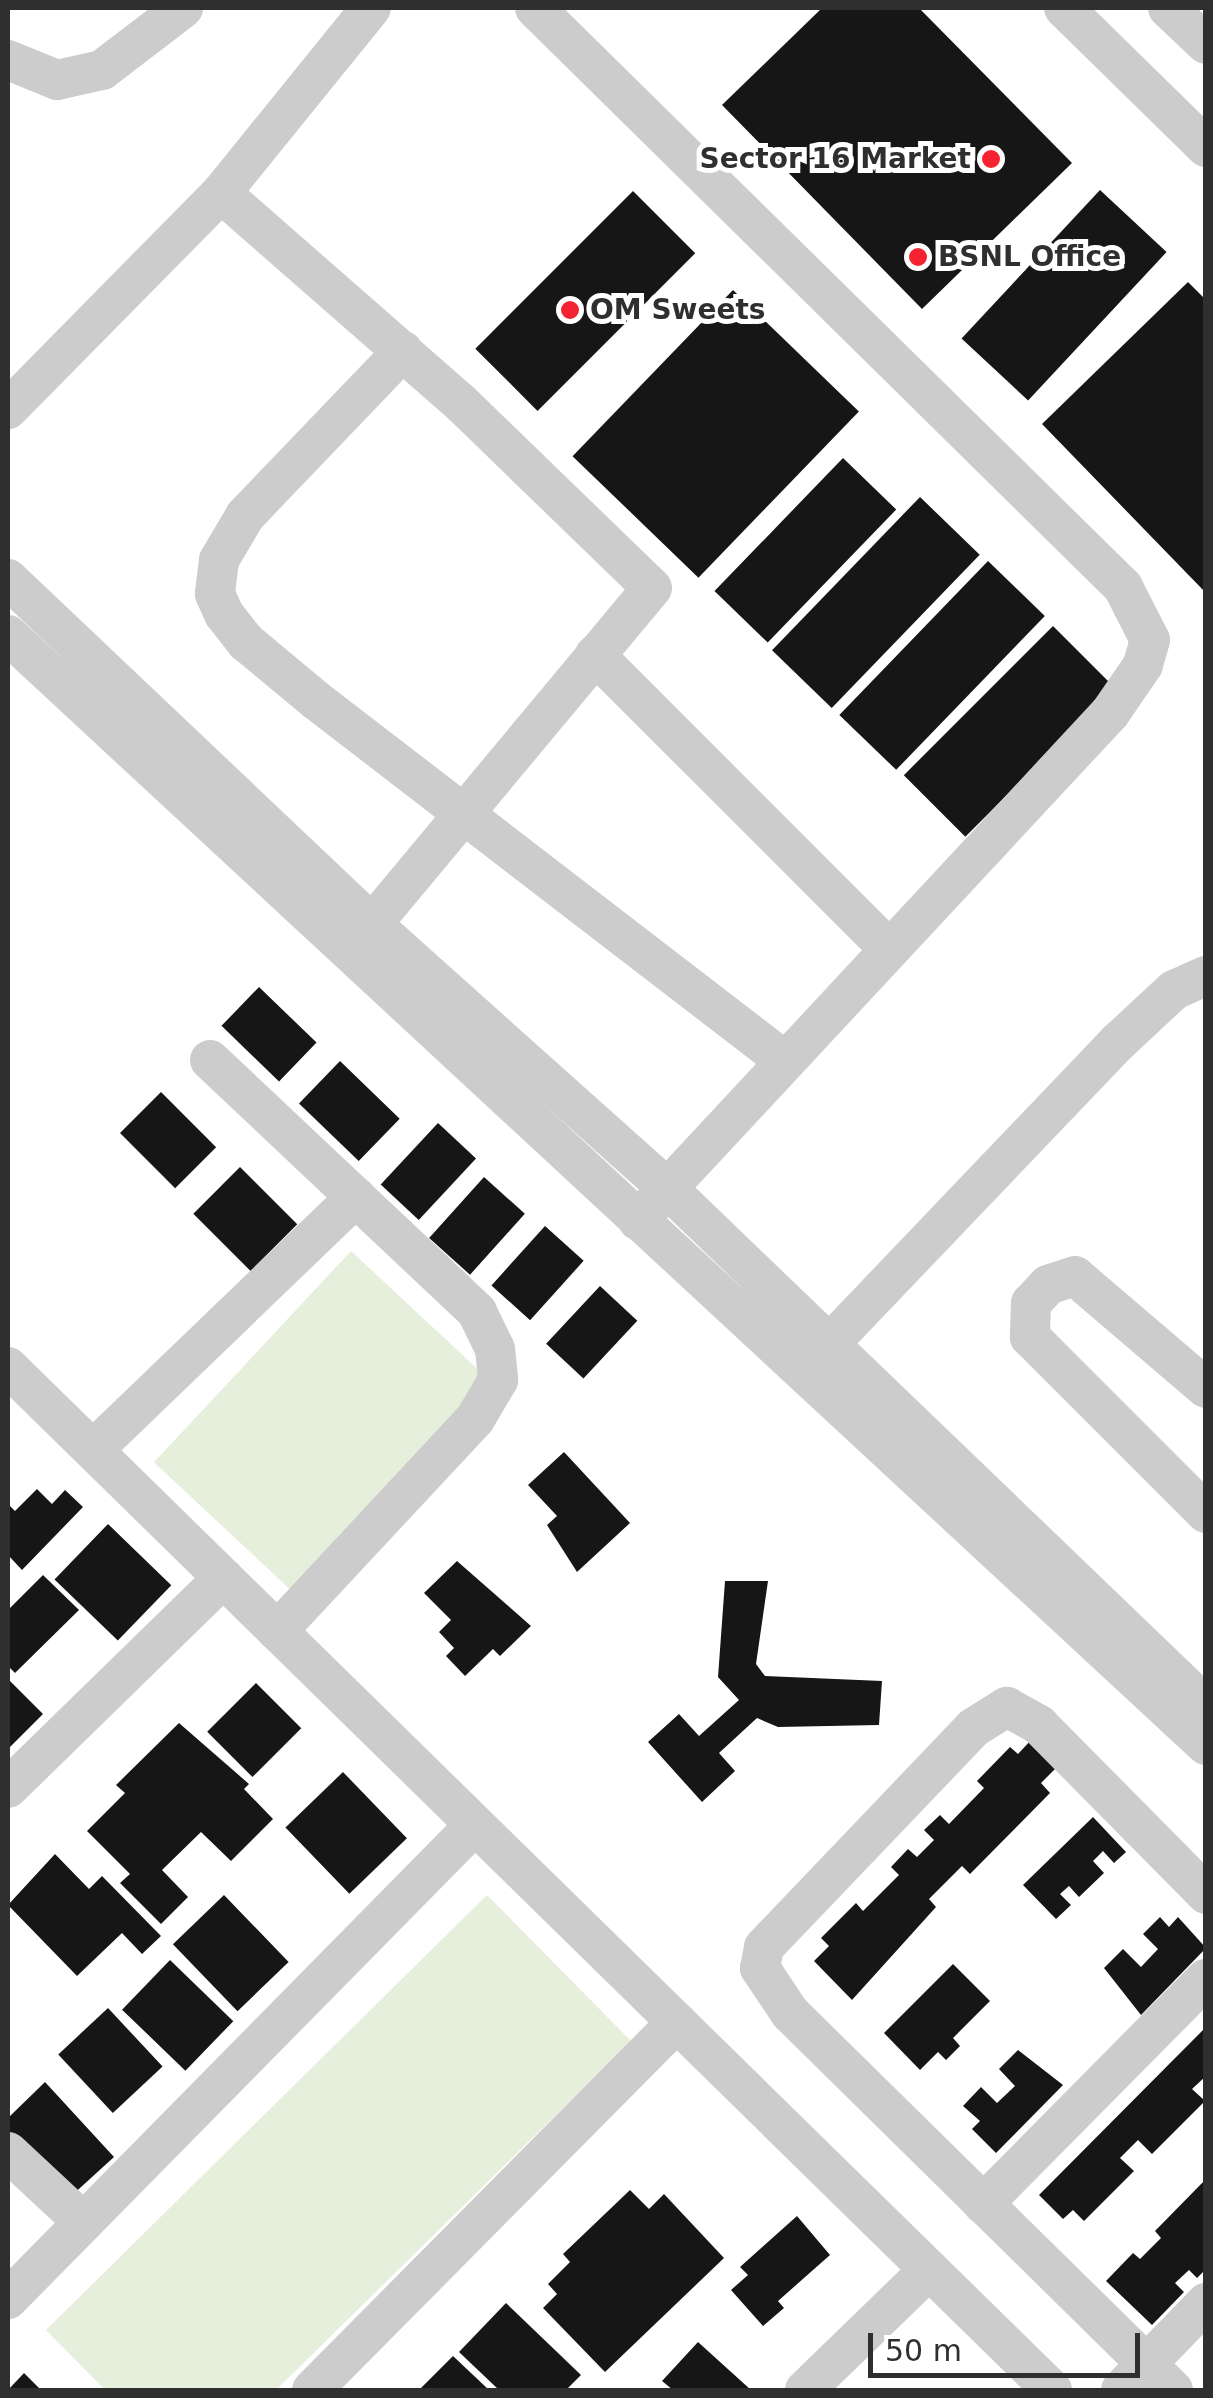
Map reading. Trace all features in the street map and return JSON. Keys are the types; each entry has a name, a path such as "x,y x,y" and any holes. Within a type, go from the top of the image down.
{"street":[{"path":"8,60 57,80 102,70 183,8"},
{"path":"535,8 1123,587 1144,621 1150,640 1143,665 1110,713 888,947 638,1220"},
{"path":"1064,8 1206,148"},
{"path":"1168,8 1206,44"},
{"path":"8,409 220,193 359,12"},
{"path":"220,193 403,351 652,588 361,938"},
{"path":"403,351 245,516 219,560 215,594 246,642 785,1061"},
{"path":"8,579 638,1220 802,1372 1195,1700"},
{"path":"8,635 361,938 667,1188 1195,1700 1206,1745"},
{"path":"594,655 888,947"},
{"path":"802,1372 1118,1042 1174,990 1206,976"},
{"path":"210,1060 477,1312 495,1349 498,1380 475,1418 277,1631"},
{"path":"93,1450 356,1197"},
{"path":"1206,1388 1075,1276 1048,1286 1030,1303 1030,1337 1206,1513"},
{"path":"1156,1308 1206,1354"},
{"path":"8,1366 1052,2390"},
{"path":"8,1788 223,1578"},
{"path":"1206,1894 1039,1724 1007,1707 972,1728 764,1947 760,1968 790,2013 983,2204 1146,2382 1206,2303"},
{"path":"8,2299 476,1825"},
{"path":"983,2204 1206,1980"},
{"path":"312,2390 677,2022"},
{"path":"8,2152 84,2222"},
{"path":"805,2390 929,2270"}],"green space":[{"path":"351,1251 502,1391 305,1603 154,1462"},
{"path":"487,1895 631,2041 276,2390 105,2390 46,2330"}],"building":[{"path":"822,8 919,8 1072,163 922,309 722,105"},
{"path":"1100,190 1167,252 1028,401 962,338"},
{"path":"633,191 695,253 538,411 475,349"},
{"path":"1188,282 1206,300 1206,593 1042,424"},
{"path":"733,290 859,412 698,578 573,456"},
{"path":"843,458 896,509 768,642 714,591"},
{"path":"920,497 980,555 832,708 772,650"},
{"path":"988,561 1045,616 896,770 839,715"},
{"path":"1053,626 1115,688 965,837 904,775"},
{"path":"259,987 317,1043 279,1081 221,1026"},
{"path":"340,1061 400,1119 359,1161 299,1103"},
{"path":"161,1092 216,1147 175,1188 120,1133"},
{"path":"438,1123 476,1158 419,1220 381,1184"},
{"path":"240,1167 297,1224 251,1271 193,1214"},
{"path":"484,1177 525,1214 470,1275 429,1238"},
{"path":"545,1226 584,1261 530,1320 491,1285"},
{"path":"600,1286 637,1321 583,1379 546,1344"},
{"path":"564,1452 630,1523 577,1572 547,1525 557,1516 528,1485"},
{"path":"37,1489 52,1504 65,1490 83,1507 22,1570 8,1555 8,1504 15,1511"},
{"path":"108,1524 171,1585 118,1641 55,1579"},
{"path":"457,1561 531,1626 500,1656 493,1649 465,1676 446,1656 454,1648 439,1632 451,1620 424,1593"},
{"path":"43,1575 79,1610 15,1673 8,1666 8,1610"},
{"path":"725,1581 768,1581 756,1664 765,1676 882,1681 879,1725 778,1727 757,1718 719,1753 735,1771 702,1802 648,1742 679,1714 699,1736 739,1700 718,1677"},
{"path":"8,1679 43,1714 8,1749"},
{"path":"256,1683 301,1728 252,1777 207,1732"},
{"path":"179,1723 249,1784 244,1789 273,1819 231,1861 201,1832 162,1870 188,1897 161,1924 120,1883 130,1874 87,1831 125,1793 116,1785"},
{"path":"1033,1738 1060,1764 1041,1783 1050,1793 970,1874 962,1866 929,1899 936,1907 852,2000 814,1961 829,1946 821,1938 856,1903 863,1911 899,1875 891,1867 908,1849 917,1857 934,1840 924,1830 940,1815 949,1824 984,1788 977,1781 1010,1747 1018,1754"},
{"path":"343,1772 407,1838 349,1894 285,1828"},
{"path":"1093,1817 1126,1852 1114,1863 1103,1851 1093,1861 1104,1873 1079,1897 1069,1886 1060,1894 1071,1905 1056,1919 1023,1885"},
{"path":"55,1854 89,1889 102,1876 161,1936 142,1954 122,1933 77,1976 8,1905"},
{"path":"224,1895 289,1962 238,2011 173,1944"},
{"path":"1160,1917 1169,1927 1178,1917 1206,1948 1141,2015 1104,1968 1123,1949 1141,1967 1158,1949 1143,1934"},
{"path":"170,1960 233,2021 185,2071 122,2010"},
{"path":"953,1964 990,2001 953,2038 960,2046 946,2060 938,2052 920,2070 884,2033"},
{"path":"108,2008 163,2067 113,2113 58,2054"},
{"path":"1206,2027 1206,2076 1192,2089 1205,2101 1152,2154 1138,2140 1120,2158 1134,2171 1084,2221 1073,2210 1063,2219 1039,2195"},
{"path":"1018,2050 1063,2085 996,2153 972,2129 980,2121 963,2106 981,2087 997,2103 1015,2086 999,2069"},
{"path":"45,2082 114,2157 69,2198 8,2132 8,2118"},
{"path":"1206,2179 1206,2269 1197,2278 1189,2270 1175,2283 1184,2292 1152,2325 1106,2281 1133,2253 1140,2259 1161,2238 1155,2231"},
{"path":"630,2190 649,2209 664,2194 724,2258 605,2372 543,2308 557,2294 548,2284 570,2262 563,2254"},
{"path":"797,2216 830,2255 778,2301 784,2308 763,2326 731,2290 748,2275 740,2267"},
{"path":"506,2303 581,2375 566,2390 499,2390 459,2352"},
{"path":"698,2342 751,2390 673,2390 662,2381"},
{"path":"453,2356 489,2390 419,2390"},
{"path":"24,2373 41,2390 8,2390"}],"place":[{"name":"Sector 16 Market","path":"991,159"},
{"name":"BSNL Office","path":"918,257"},
{"name":"OM Sweets","path":"570,310"}]}
